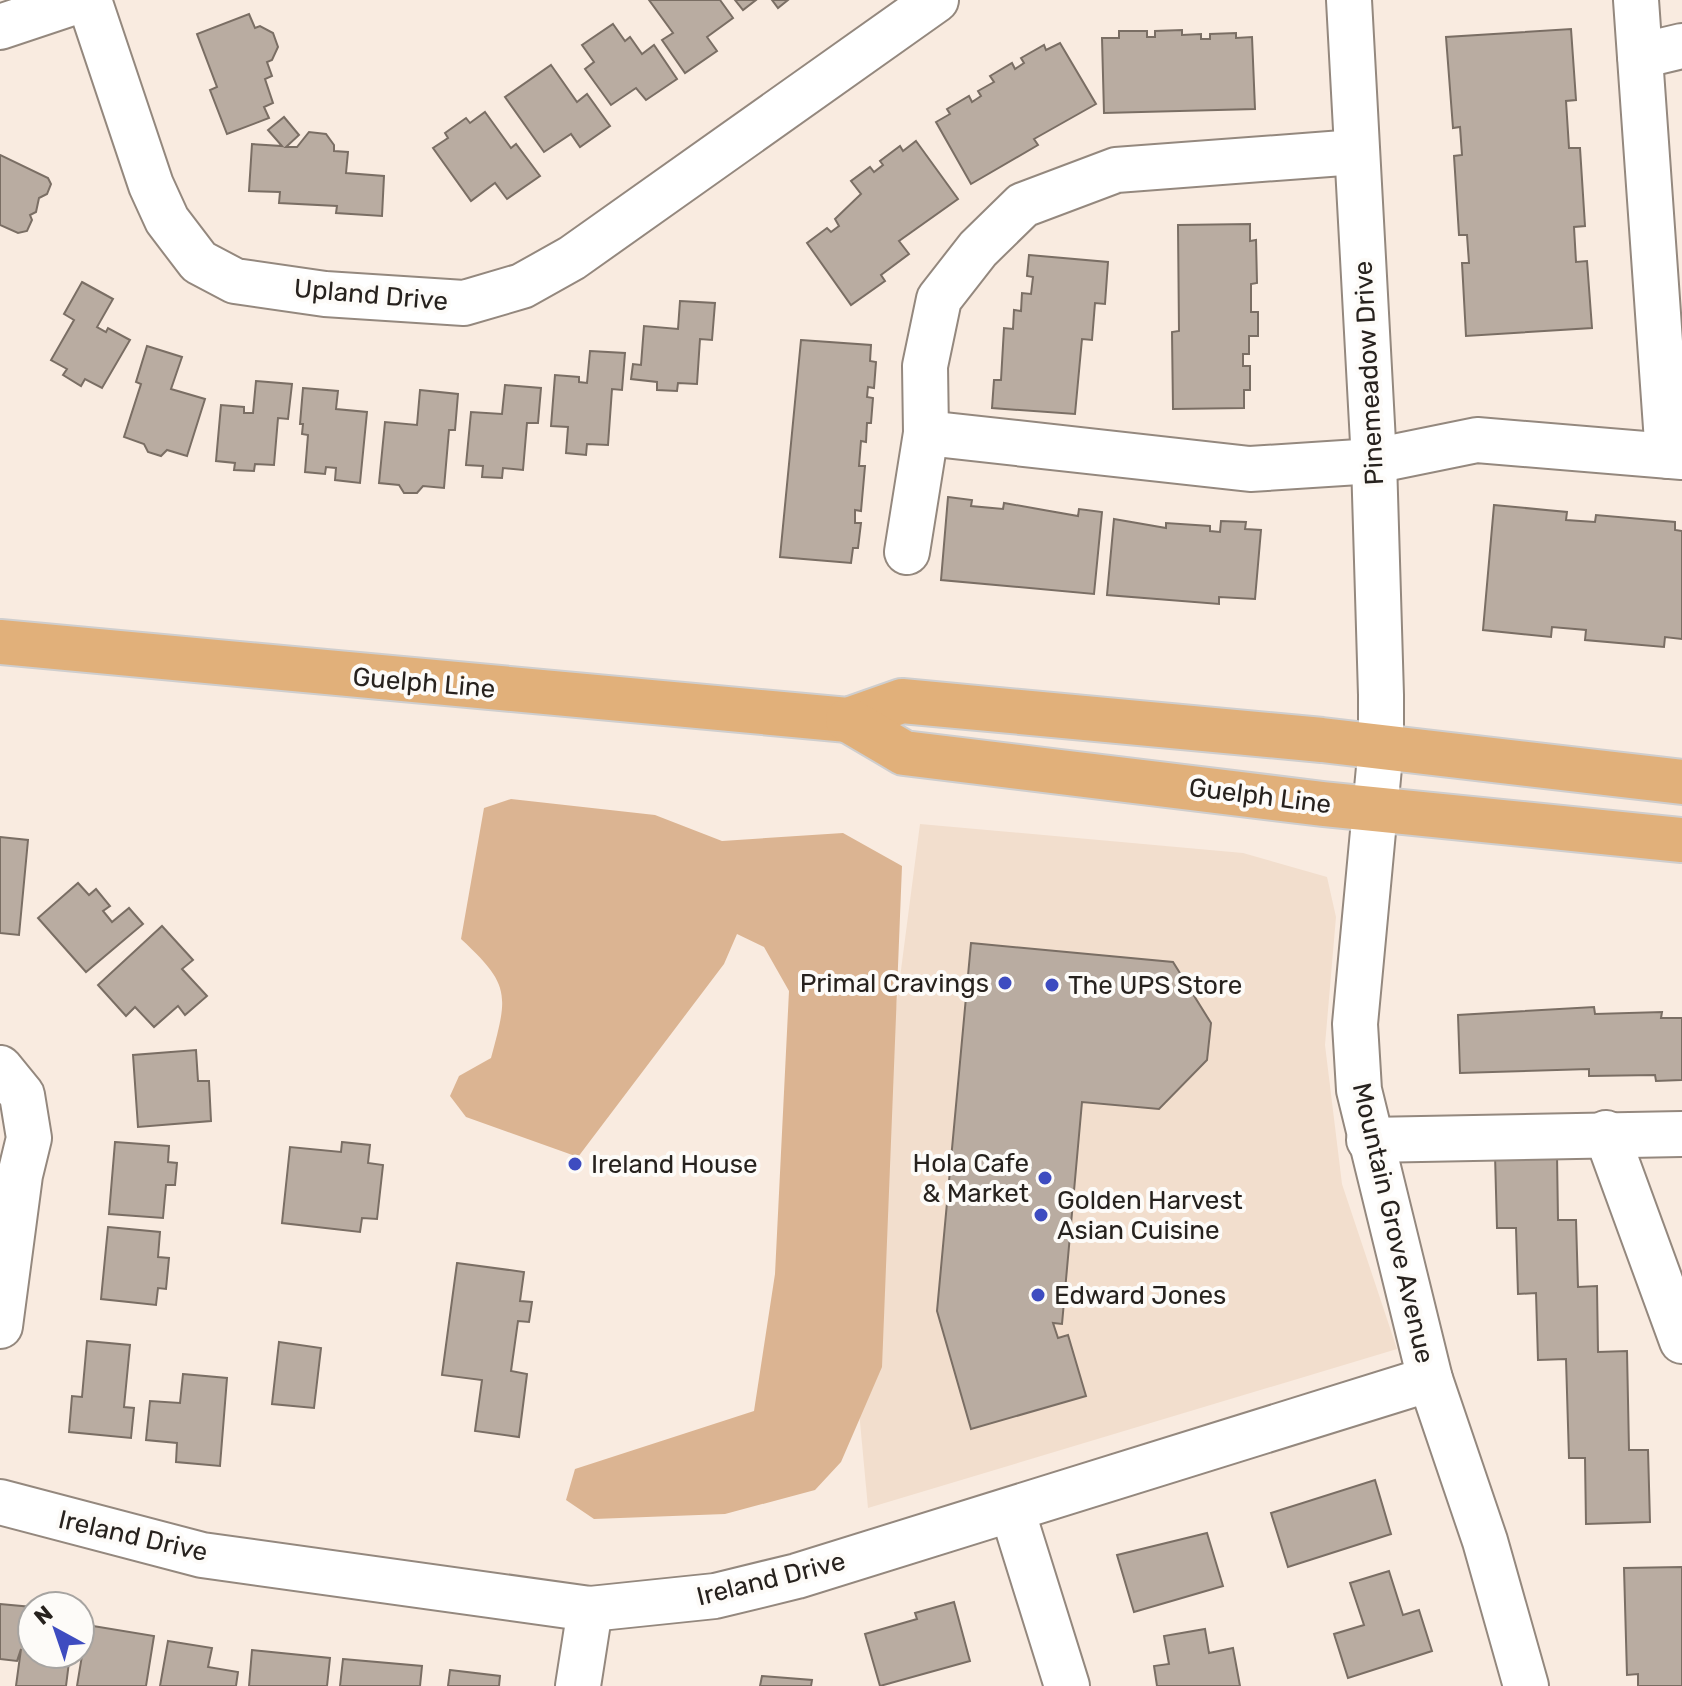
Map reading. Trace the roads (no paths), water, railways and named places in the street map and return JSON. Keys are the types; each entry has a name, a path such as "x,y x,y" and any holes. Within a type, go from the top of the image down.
{"main road":[{"name":"Guelph Line","path":"0,642 848,720 902,701 1381,746 1682,782"},
{"name":"Guelph Line","path":"848,720 904,753 1375,809 1682,840"}],"street":[{"path":"0,27 81,0"},
{"name":"Upland Drive","path":"89,0 151,185 167,220 199,262 235,281 325,294 464,303 522,286 572,258 936,0"},
{"name":"Pinemeadow Drive","path":"1349,0 1374,461 1381,746"},
{"path":"926,433 1250,469 1374,461 1477,440 1675,457 1636,0"},
{"path":"1640,56 1682,46"},
{"path":"907,552 926,433 925,366 939,299 978,249 1023,205 1116,170 1356,152"},
{"name":"Mountain Grove Avenue","path":"1381,746 1355,1024 1359,1090 1430,1379 1485,1541 1526,1686"},
{"path":"0,1068 22,1095 29,1138 20,1175 0,1326"},
{"path":"1606,1133 1682,1341"},
{"path":"1369,1140 1606,1133 1682,1134"},
{"name":"Ireland Drive","path":"0,1502 202,1555 590,1609 729,1593 797,1576 1430,1379"},
{"path":"1012,1510 1067,1686"},
{"path":"578,1686 590,1609"}],"place":[{"name":"Primal Cravings","path":"1005,983"},
{"name":"The UPS Store","path":"1052,985"},
{"name":"Ireland House","path":"575,1164"},
{"name":"Hola Cafe & Market","path":"1045,1178"},
{"name":"Golden Harvest Asian Cuisine","path":"1041,1215"},
{"name":"Edward Jones","path":"1038,1295"}]}
